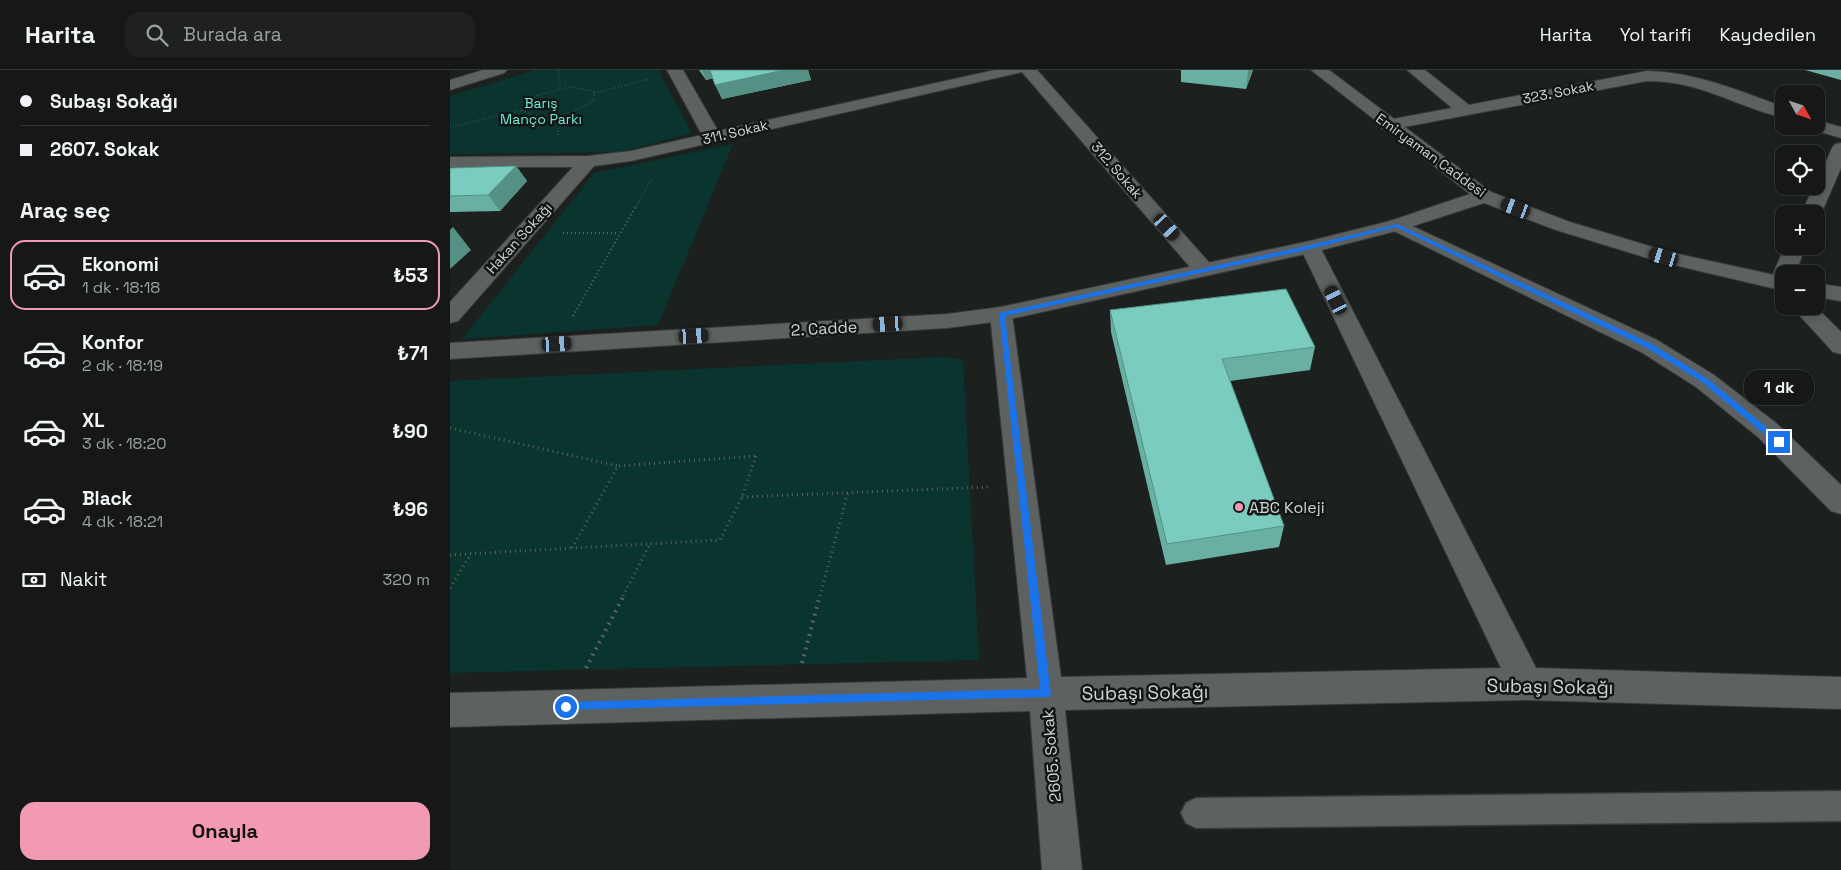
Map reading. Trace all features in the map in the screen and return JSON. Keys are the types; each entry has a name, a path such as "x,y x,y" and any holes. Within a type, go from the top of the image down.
{"street":[{"path":"450,72 456,70"},
{"path":"450,85 499,70"},
{"name":"311. Sokak","path":"450,162 588,161 631,156 1016,70"},
{"name":"312. Sokak","path":"1029,70 1204,269"},
{"name":"Emiryaman Caddesi","path":"1319,70 1484,196 1563,226 1664,257 1775,279"},
{"path":"1415,70 1464,110"},
{"path":"676,71 712,137"},
{"name":"323. Sokak","path":"1388,124 1667,74 1687,78 1775,110"},
{"path":"1825,128 1841,134"},
{"path":"1815,205 1841,148"},
{"name":"Hakan Sokağı","path":"450,316 588,161"},
{"name":"2. Cadde","path":"450,350 947,321 1001,314 1310,247 1397,226 1484,196"},
{"path":"1397,226 1649,346 1697,376 1767,430 1841,503"},
{"path":"1310,247 1526,684"},
{"path":"1825,291 1841,294"},
{"name":"2605. Sokak","path":"1001,314 1046,694 1062,870"},
{"path":"1811,315 1841,346"},
{"name":"Subaşı Sokağı","path":"450,710 792,700 1526,684 1841,692"}],"lane":[{"path":"1196,813 1841,806"}],"path":[{"path":"558,70 560,88"},
{"path":"595,93 676,71"},
{"path":"523,110 524,105 537,95 560,88 589,88 595,93"},
{"path":"523,110 527,114 540,116 570,113 594,100 595,93"},
{"path":"450,127 523,110"},
{"path":"557,344 670,147"},
{"path":"523,234 620,233"},
{"path":"450,428 618,466 756,456 742,497 720,540 450,555"},
{"path":"572,548 618,466"},
{"path":"742,497 1021,485"},
{"path":"792,700 848,492"},
{"path":"566,707 650,544"},
{"path":"450,588 472,554"}],"green space":[{"name":"Barış Manço Parkı","path":"535,70 658,70 692,133 620,152 450,154 450,96"},
{"path":"733,144 658,325 462,339 594,173"},
{"path":"943,357 963,360 979,660 450,673 450,381"}],"building":[{"path":"710,70 784,70 715,85"},
{"path":"516,166 488,195 450,196 450,168"},
{"path":"1286,289 1315,347 1222,359 1284,526 1167,544 1110,310"}],"place":[{"name":"ABC Koleji","path":"1239,507"}],"route":[{"path":"566,707 1046,694 1001,314 1310,247 1397,226 1649,346 1705,381 1767,430 1779,442"}]}
